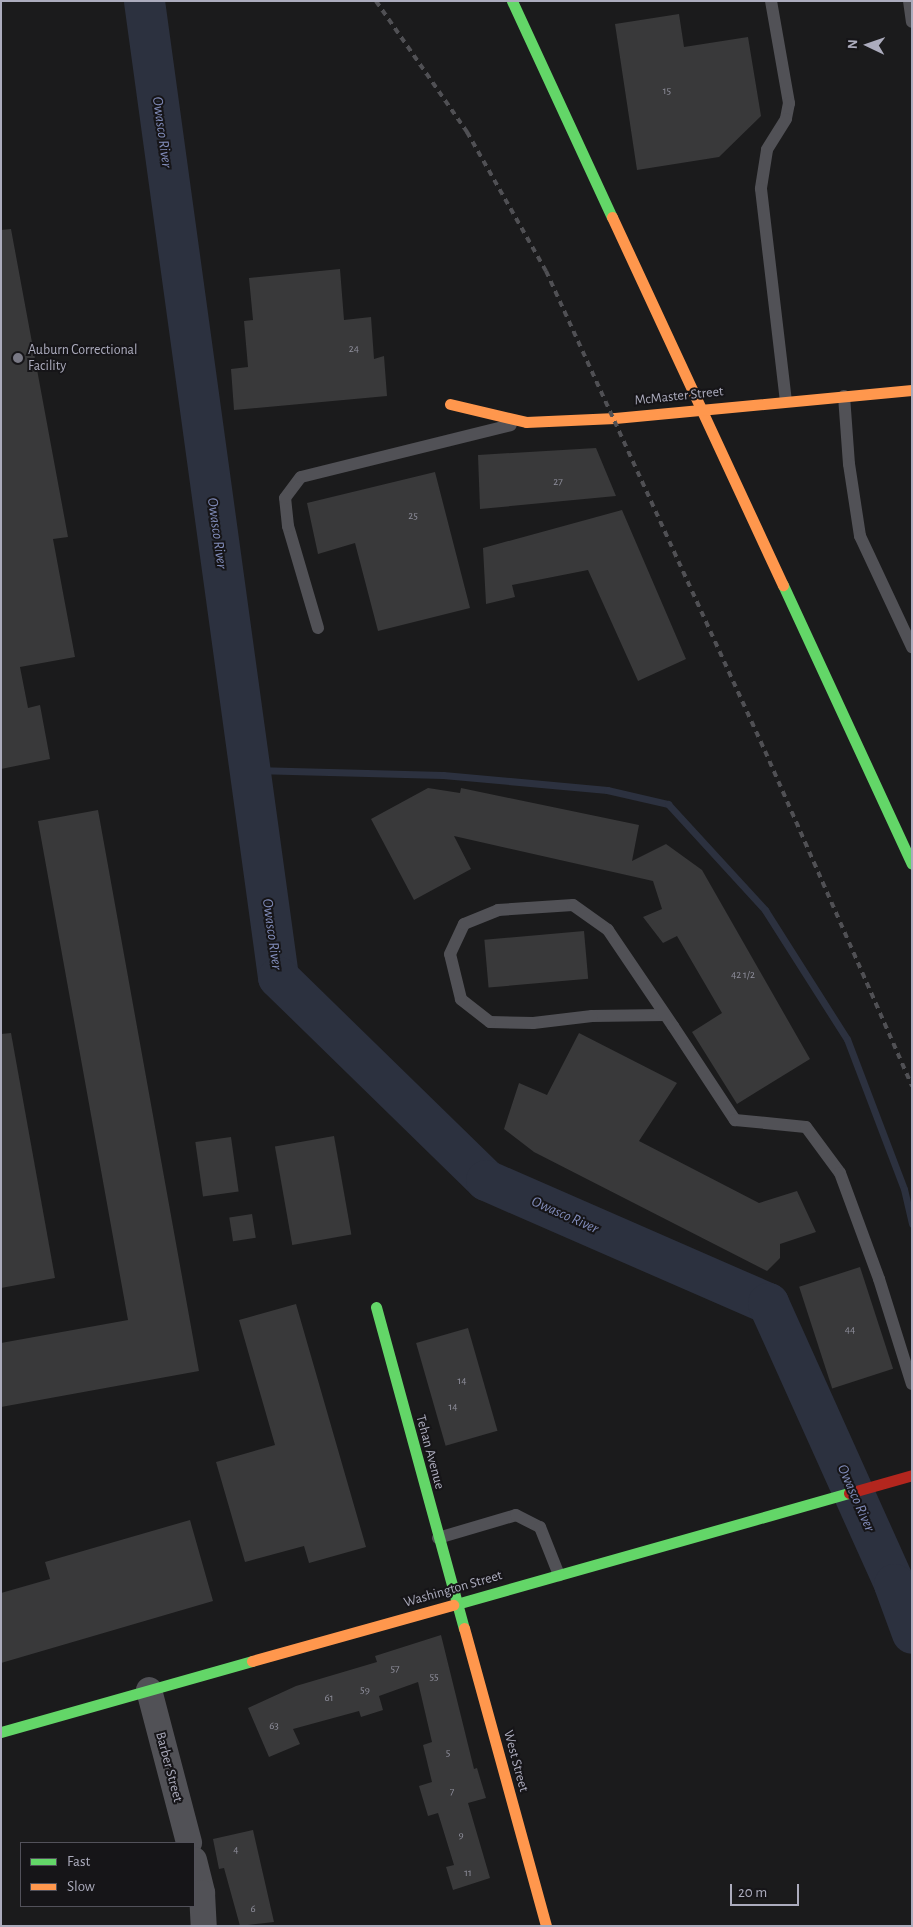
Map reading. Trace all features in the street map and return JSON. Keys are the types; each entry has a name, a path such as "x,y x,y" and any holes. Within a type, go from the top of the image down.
{"main road":[{"path":"512,1 912,864"},
{"name":"McMaster Street","path":"450,404 526,422 702,409 912,390"},
{"name":"Tehan Avenue","path":"376,1307 457,1603"},
{"name":"Washington Street","path":"1,1732 912,1474"},
{"name":"West Street","path":"457,1603 546,1926"}],"street":[{"name":"Barber Street","path":"149,1690 189,1842"},
{"path":"195,1864 202,1893 204,1926"}],"lane":[{"path":"771,1 789,102 786,119 767,150 761,189 786,401"},
{"path":"909,1 912,22"},
{"path":"844,396 849,464 860,536 912,647"},
{"path":"318,628 288,526 285,498 301,477 444,439 526,422"},
{"path":"665,1015 592,1016 533,1023 490,1022 461,999 450,954 464,924 498,910 573,905 608,930 665,1015 735,1120 806,1127 840,1172 879,1278 912,1384"},
{"path":"438,1538 516,1515 540,1527 559,1575"}],"building":[{"path":"679,14 684,47 748,37 761,116 719,157 637,170 615,24"},
{"path":"11,229 68,537 53,539 75,657 20,667 28,708 40,705 50,759 1,769 1,230"},
{"path":"340,269 344,320 371,317 374,359 384,356 387,396 234,410 231,369 248,367 244,321 253,320 249,278"},
{"path":"596,448 616,496 480,509 478,455"},
{"path":"435,472 470,608 378,631 355,543 318,554 307,503"},
{"path":"622,510 686,659 638,681 588,570 512,585 515,597 486,604 483,548"},
{"path":"428,788 460,793 461,788 639,825 632,861 666,844 702,870 810,1059 737,1104 692,1032 722,1013 677,936 663,943 643,917 662,909 653,881 454,836 471,869 414,900 371,819"},
{"path":"98,810 199,1371 1,1407 1,1343 128,1320 38,821"},
{"path":"584,931 588,979 489,988 484,940"},
{"path":"11,1033 55,1278 1,1288 1,1034"},
{"path":"579,1033 677,1083 639,1141 759,1203 797,1191 816,1232 780,1244 780,1258 767,1271 534,1152 504,1129 519,1083 547,1095"},
{"path":"334,1136 351,1234 292,1245 275,1146"},
{"path":"231,1137 239,1191 203,1196 195,1142"},
{"path":"252,1214 256,1238 233,1241 229,1218"},
{"path":"860,1267 893,1369 832,1389 799,1287"},
{"path":"296,1304 366,1547 309,1563 304,1546 245,1562 216,1462 275,1445 239,1320"},
{"path":"468,1328 497,1431 446,1446 416,1343"},
{"path":"190,1520 213,1601 1,1663 1,1593 50,1579 45,1562"},
{"path":"441,1635 474,1769 477,1768 486,1798 468,1803 490,1878 453,1890 446,1867 454,1865 438,1813 428,1816 419,1786 432,1782 423,1745 432,1742 418,1682 379,1696 383,1710 361,1717 359,1711 293,1729 300,1744 269,1757 248,1708 296,1686 377,1662 375,1656"},
{"path":"253,1830 274,1922 240,1926 224,1868 219,1869 213,1839"}],"waterway":[{"name":"Owasco River","path":"144,1 278,977 486,1180 768,1303 894,1584 912,1633"},
{"path":"249,770 443,775 607,790 668,804 765,910 847,1039 904,1189 912,1224"}],"railway":[{"path":"376,1 467,132 546,271 765,751 912,1086"}],"traffic: fast":[{"path":"512,1 612,217"},
{"path":"783,585 912,864"},
{"path":"376,1307 464,1628"},
{"path":"453,1605 849,1493"},
{"path":"1,1732 252,1661"}],"traffic: slow":[{"path":"612,217 783,585"},
{"path":"450,404 526,422 615,418 912,390"},
{"path":"252,1661 453,1605"},
{"path":"464,1628 546,1926"}],"traffic: jam":[{"path":"849,1493 912,1475"}],"place":[{"name":"Auburn Correctional Facility","path":"18,358"}]}
